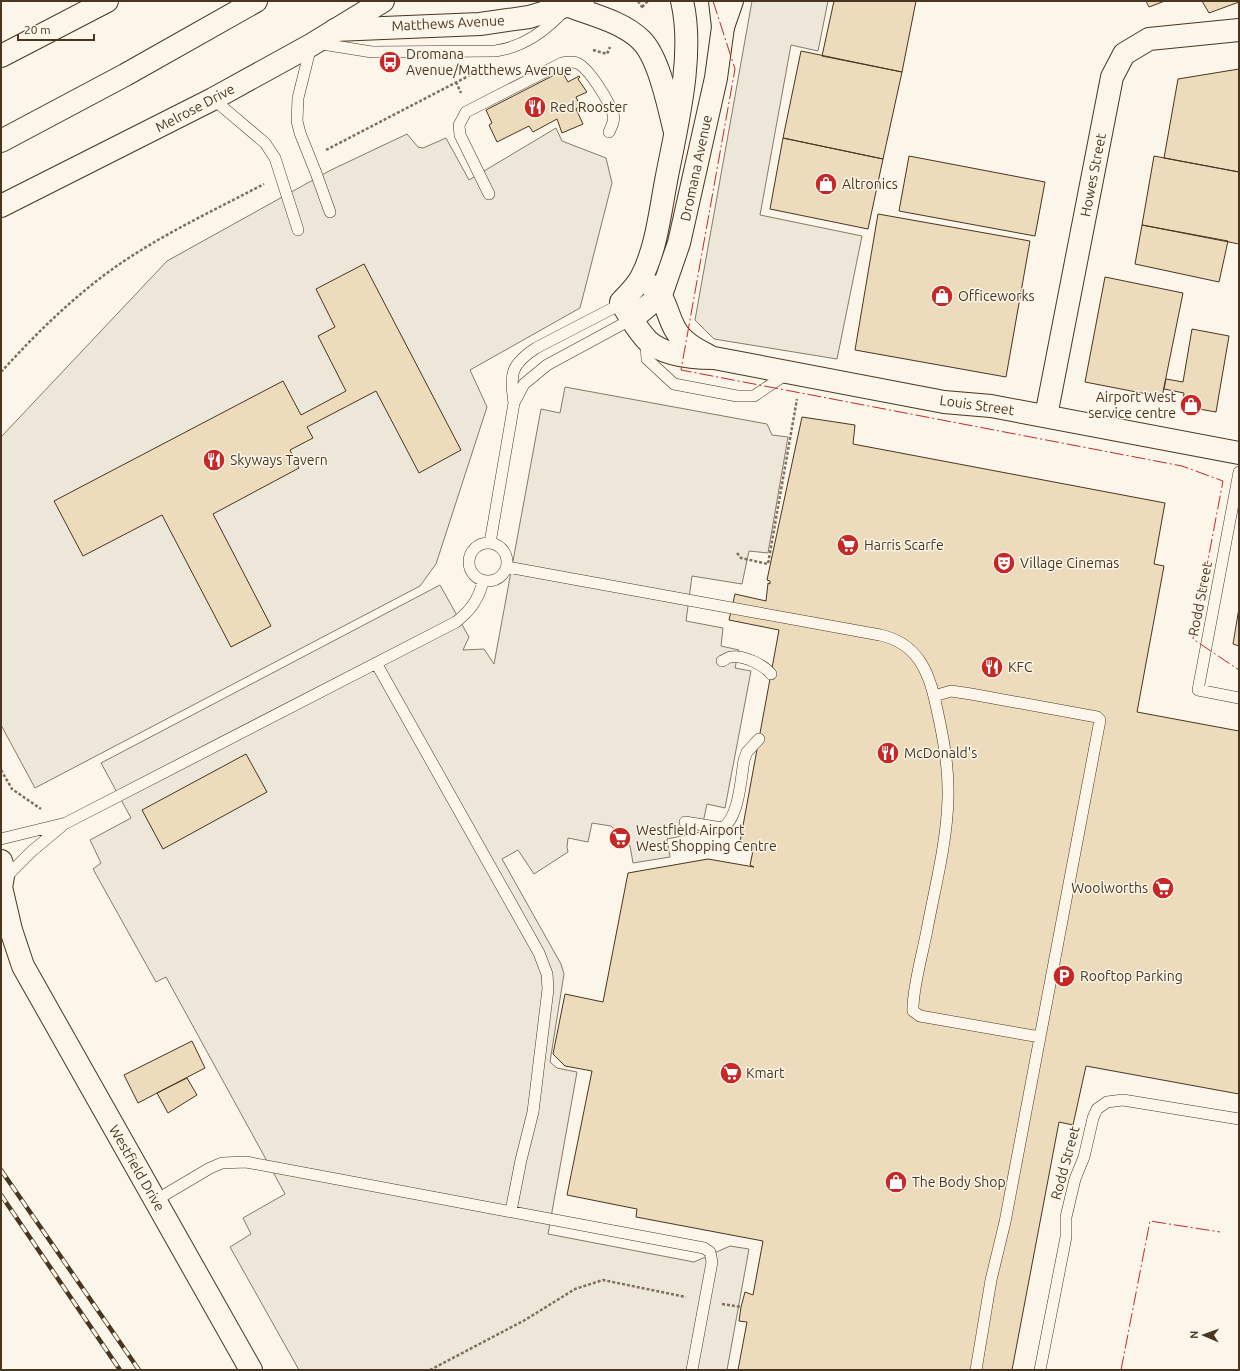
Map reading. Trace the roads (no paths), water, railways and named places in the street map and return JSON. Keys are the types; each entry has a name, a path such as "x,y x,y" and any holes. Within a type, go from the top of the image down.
{"street":[{"path":"1,56 107,1"},
{"path":"1,141 125,75 256,1"},
{"name":"Melrose Drive","path":"1,206 213,99 313,44 383,1"},
{"name":"Dromana Avenue","path":"627,310 654,240 675,132 684,72 686,45 686,19 682,1"},
{"name":"Dromana Avenue","path":"661,295 679,243 688,210 716,78 723,27 720,1"},
{"path":"723,27 732,1"},
{"path":"576,3 637,36 646,45 658,72 675,132"},
{"name":"Matthews Avenue","path":"335,30 480,24 529,17 576,3"},
{"name":"Howes Street","path":"1046,416 1112,77 1124,54 1149,39 1239,30"},
{"name":"Louis Street","path":"640,278 661,295 675,329 684,341 714,358"},
{"path":"627,310 661,295"},
{"name":"Louis Street","path":"627,310 648,350 663,349 689,358 714,358 944,402 991,406 1239,453"},
{"name":"Westfield Drive","path":"2,879 10,930 23,966 251,1370"},
{"name":"Westfield Drive","path":"1,942 23,966"}],"lane":[{"path":"330,212 300,133 297,109 313,44 372,52 483,52 506,49 534,37 576,3"},
{"path":"489,194 460,135 459,125 466,112 562,63 577,63 585,67 593,77 613,114 612,126 609,132"},
{"path":"213,99 265,143 275,158 282,174 298,230"},
{"path":"490,543 514,404 512,375 524,356 536,348 617,306 627,310"},
{"path":"514,404 524,384 547,365 627,310"},
{"path":"648,350 674,384 737,396 754,396 788,372"},
{"name":"Rodd Street","path":"1239,472 1198,690 1239,698"},
{"path":"490,543 496,545 505,554 507,567 501,577 490,582 483,582 472,575 468,562 469,556 477,546 490,543"},
{"path":"507,567 730,606 891,637 910,648 925,670 934,696 943,736 948,772 947,814 913,1011 920,1016 1040,1037"},
{"path":"2,879 32,851 66,823 456,622 472,608 479,597 483,582"},
{"path":"722,661 731,657 755,662 762,664 771,674"},
{"path":"376,663 539,953 548,974 548,989 533,1112 521,1160 511,1211"},
{"path":"934,696 951,691 1098,717 1100,720 1005,1222 991,1280 976,1370"},
{"path":"685,822 722,828 730,821 734,813 744,760 752,746 759,739"},
{"path":"1,839 66,823"},
{"name":"Rodd Street","path":"1040,1370 1066,1236 1066,1217 1074,1179 1084,1157 1093,1118 1097,1109 1107,1102 1123,1100 1239,1119"},
{"path":"156,1200 210,1168 222,1163 246,1162 706,1249 710,1252 712,1258 692,1370"}],"railway":[{"path":"1,1170 139,1370"},
{"path":"1,1195 120,1370"}],"place":[{"name":"Dromana Avenue/Matthews Avenue","path":"390,62"},
{"name":"Red Rooster","path":"535,107"},
{"name":"Altronics","path":"826,184"},
{"name":"Officeworks","path":"942,296"},
{"name":"Airport West service centre","path":"1191,405"},
{"name":"Skyways Tavern","path":"214,460"},
{"name":"Harris Scarfe","path":"848,545"},
{"name":"Village Cinemas","path":"1004,563"},
{"name":"KFC","path":"992,667"},
{"name":"McDonald's","path":"888,753"},
{"name":"Westfield Airport West Shopping Centre","path":"620,838"},
{"name":"Woolworths","path":"1163,888"},
{"name":"Rooftop Parking","path":"1064,976"},
{"name":"Kmart","path":"731,1073"},
{"name":"The Body Shop","path":"896,1182"}]}
